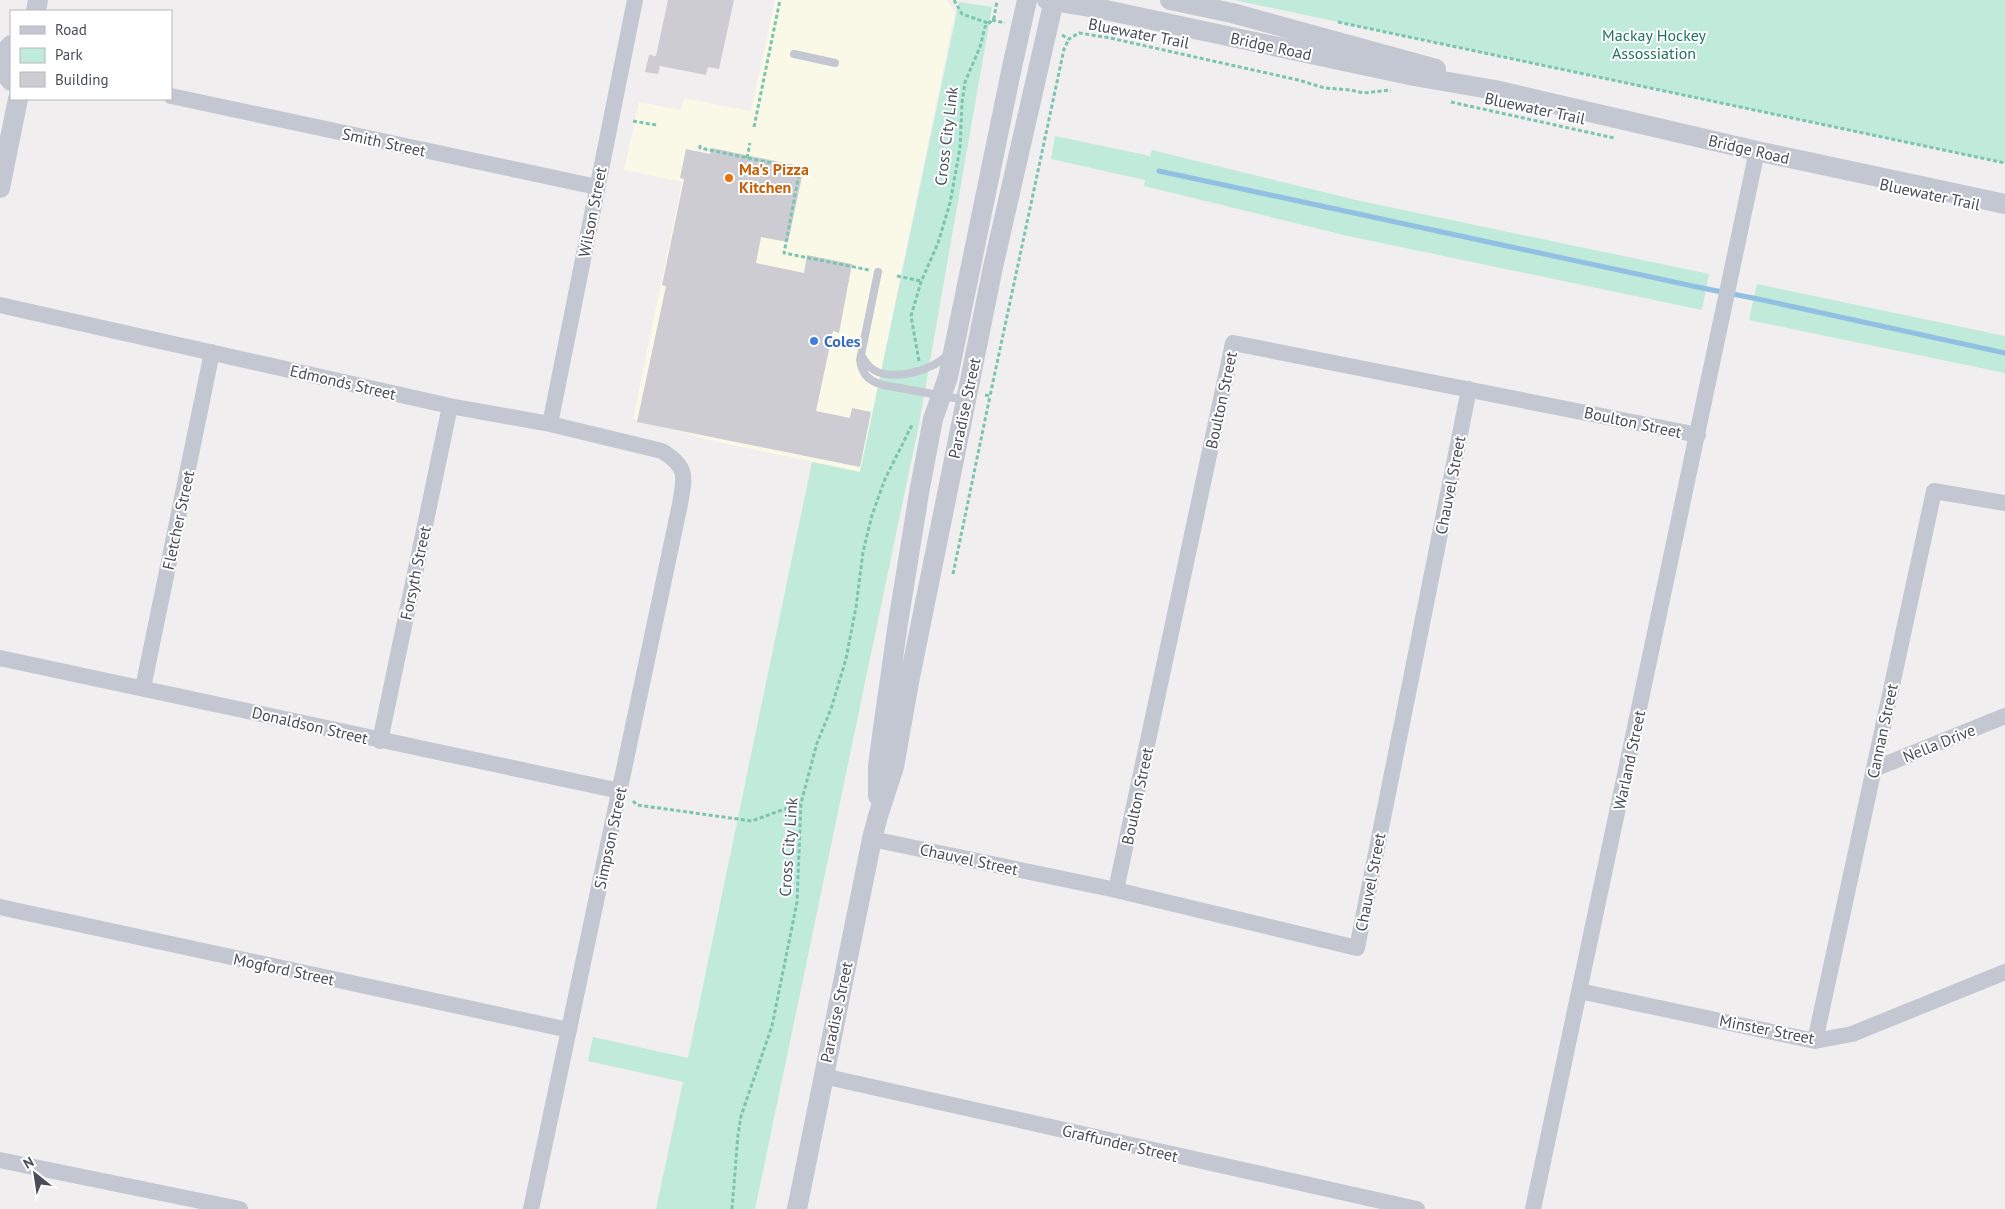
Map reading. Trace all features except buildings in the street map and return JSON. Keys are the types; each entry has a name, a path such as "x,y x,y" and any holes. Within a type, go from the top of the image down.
{"street":[{"name":"Wilson Street","path":"550,424 634,0"},
{"name":"Paradise Street","path":"878,816 878,766 898,623 933,419 948,377 1027,0"},
{"name":"Bridge Road","path":"1170,0 1232,12 1418,63 1495,90"},
{"name":"Paradise Street","path":"797,1209 872,839 894,767 908,682 975,397 993,267 1052,1"},
{"name":"Bridge Road","path":"1052,1 1101,9 1414,76 1495,90 1757,151 2005,204"},
{"path":"5,55 3,69 10,80"},
{"name":"Smith Street","path":"172,96 597,187"},
{"path":"0,188 18,100"},
{"name":"Warland Street","path":"1533,1209 1757,151"},
{"name":"Edmonds Street","path":"0,305 450,406 550,424 662,451 675,459 681,466"},
{"name":"Boulton Street","path":"1116,890 1233,343 1698,436"},
{"name":"Fletcher Street","path":"143,688 212,352"},
{"name":"Chauvel Street","path":"872,839 1116,890 1357,948 1469,389"},
{"name":"Forsyth Street","path":"380,741 450,406"},
{"name":"Simpson Street","path":"531,1209 680,504 683,485 681,466"},
{"name":"Cannan Street","path":"1814,1041 1934,491 2005,503"},
{"name":"Donaldson Street","path":"0,658 620,791"},
{"name":"Nella Drive","path":"1874,769 2005,716"},
{"name":"Mogford Street","path":"0,907 569,1030"},
{"name":"Minster Street","path":"1579,991 1814,1041 1852,1034 2005,972"},
{"name":"Graffunder Street","path":"823,1076 1417,1209"},
{"path":"0,1160 240,1209"}],"lane":[{"path":"794,54 835,64"},
{"path":"878,272 860,355 861,369 868,379 875,383 941,396 975,397"},
{"path":"860,355 871,368 884,374 897,375 912,373 938,364 955,345"}],"path":[{"path":"754,126 780,0"},
{"path":"954,0 962,14 988,23 992,20 997,1"},
{"path":"992,20 1006,23"},
{"path":"1332,21 2005,163"},
{"name":"Cross City Link","path":"920,365 910,316 921,281 938,243 950,204 960,148 964,88 988,23"},
{"path":"1096,36 1097,30"},
{"name":"Bluewater Trail","path":"1061,35 1069,39 1078,33 1096,36 1298,80 1325,88 1351,90 1364,94 1395,90"},
{"path":"953,574 1064,49 1069,39"},
{"name":"Bluewater Trail","path":"1447,101 1619,139"},
{"path":"633,121 656,125"},
{"path":"747,158 750,143"},
{"path":"700,146 700,148 800,170 784,253 870,271"},
{"path":"897,276 921,281"},
{"path":"975,397 990,396"},
{"name":"Cross City Link","path":"732,1209 741,1116 772,1026 797,902 801,803 817,743 831,709 846,659 856,607 863,552 872,515 885,479 913,424"},
{"path":"620,791 637,805 752,821 795,807 801,803"}],"shaded area":[{"path":"775,0 946,0 955,12 860,472 718,442 633,419 682,182 624,170 639,102 681,110 684,98 751,111"}],"green space":[{"name":"Mackay Hockey Assossiation","path":"1234,0 2005,0 2005,163"},
{"path":"959,2 992,7 919,424 755,1209 656,1209 683,1082 588,1061 593,1037 688,1058 812,462 860,472"},
{"path":"1055,136 1150,156 1152,150 1356,200 1709,274 1702,310 1348,236 1144,186 1145,180 1051,159"},
{"path":"1757,284 2005,336 2005,373 1749,320"}],"waterway":[{"path":"1159,171 2005,353"}],"place":[{"name":"Ma's Pizza Kitchen","path":"729,178"},
{"name":"Coles","path":"814,341"}]}
